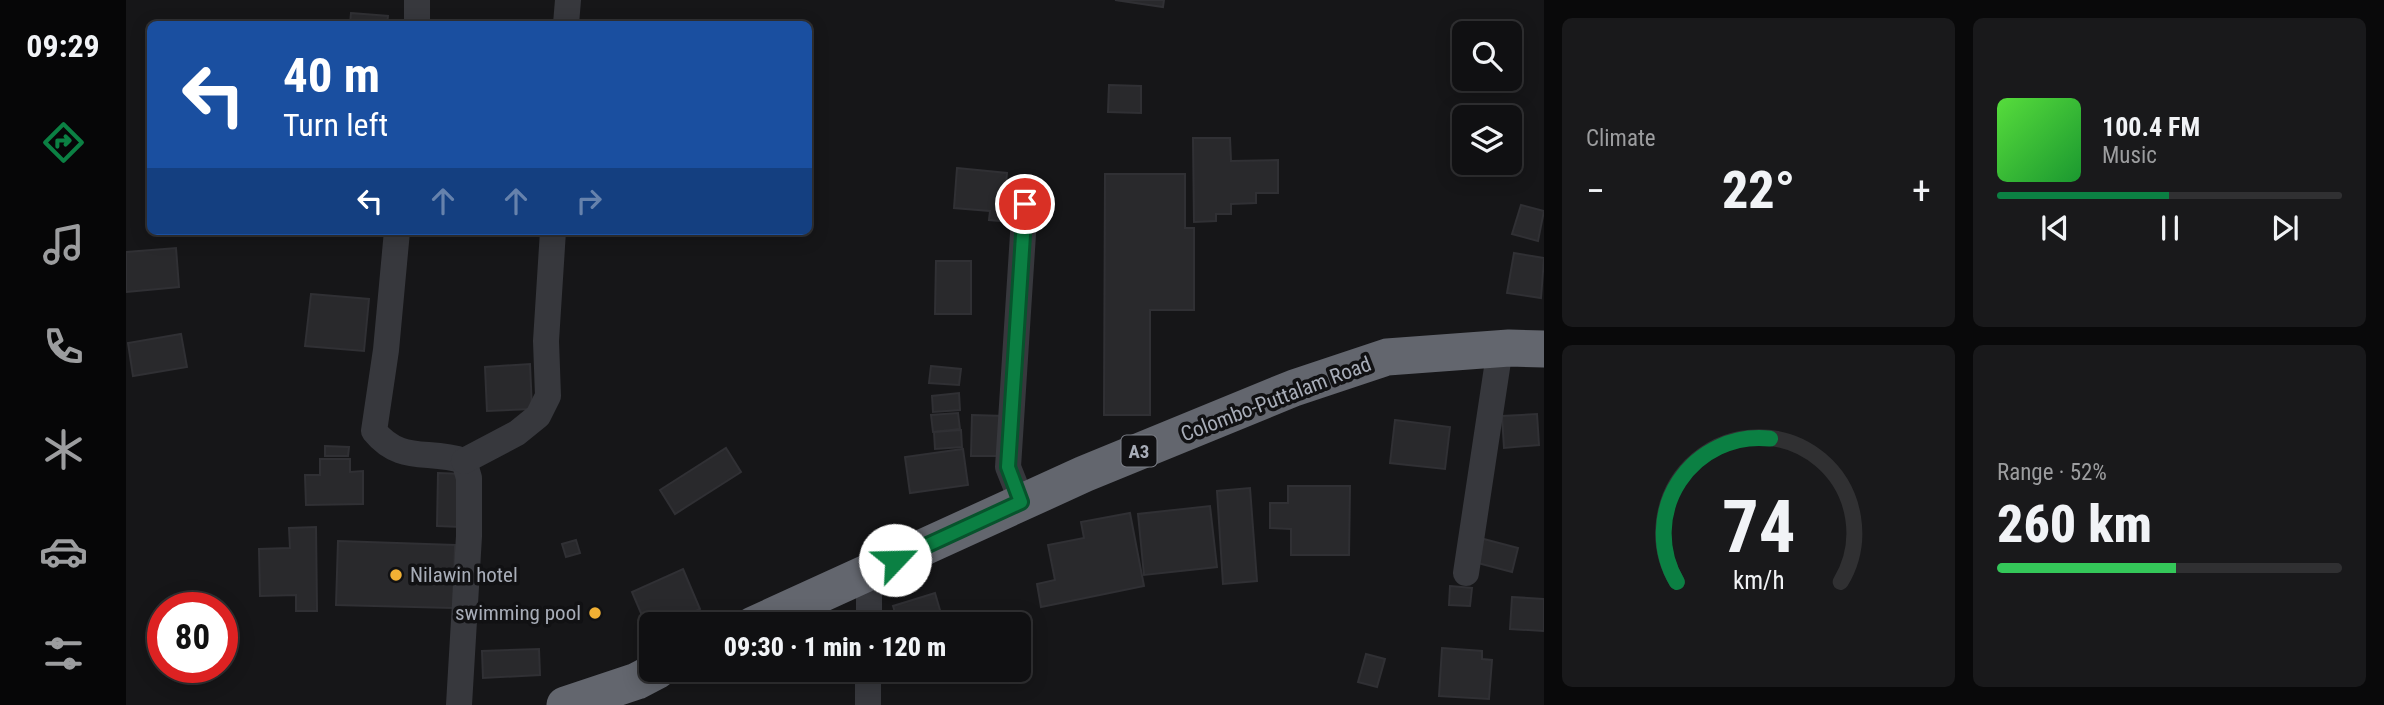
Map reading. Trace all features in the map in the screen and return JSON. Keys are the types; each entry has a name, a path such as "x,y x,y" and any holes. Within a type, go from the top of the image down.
{"highway":[{"name":"Colombo-Puttalam Road","path":"781,612 1021,502 1294,388 1387,357 1500,348 1544,349"},
{"path":"565,705 639,680"}],"street":[{"path":"417,0 417,21"},
{"path":"566,21 568,0"},
{"path":"1021,502 1008,467 1025,204"},
{"path":"397,235 386,350 374,431 386,445 404,453 433,454 464,461 517,433 538,416 548,396 546,341 553,235"},
{"path":"1466,573 1500,348"},
{"path":"459,705 469,536 469,478 464,461"},
{"path":"869,571 869,612"},
{"path":"868,705 869,682"}],"building":[{"path":"1115,0 1164,0 1163,7"},
{"path":"351,13 388,16 387,21 350,21"},
{"path":"1109,85 1141,86 1141,113 1108,112"},
{"path":"1193,138 1230,138 1231,161 1278,160 1278,193 1256,193 1256,203 1231,204 1231,214 1216,214 1216,221 1194,222"},
{"path":"957,168 1007,173 1006,184 1016,185 1012,222 989,220 990,211 954,208"},
{"path":"1105,174 1185,174 1185,228 1194,228 1194,310 1150,310 1150,415 1104,415"},
{"path":"1521,205 1544,211 1538,241 1512,234"},
{"path":"176,248 179,287 126,292 126,252"},
{"path":"1514,253 1544,258 1541,298 1507,293"},
{"path":"936,261 971,261 971,314 935,314"},
{"path":"311,294 369,299 364,351 305,346"},
{"path":"181,334 187,367 133,376 128,343"},
{"path":"530,364 532,409 487,411 485,367"},
{"path":"931,366 961,369 959,385 929,383"},
{"path":"959,393 960,410 933,412 932,396"},
{"path":"958,413 960,429 933,432 931,415"},
{"path":"1537,414 1539,445 1504,448 1502,416"},
{"path":"972,415 1005,416 1005,456 971,456"},
{"path":"1395,420 1450,427 1445,469 1390,463"},
{"path":"961,430 962,447 935,449 934,432"},
{"path":"325,446 349,447 348,456 325,456"},
{"path":"726,448 741,472 675,514 660,490"},
{"path":"963,449 968,485 910,493 905,457"},
{"path":"320,459 350,459 350,472 363,471 363,504 306,505 305,475 320,475"},
{"path":"438,473 464,474 462,527 437,526"},
{"path":"1288,486 1350,486 1349,555 1291,555 1291,529 1270,528 1270,503 1288,503"},
{"path":"1250,488 1257,581 1223,584 1217,491"},
{"path":"1210,506 1217,567 1144,575 1138,514"},
{"path":"1130,513 1144,586 1041,607 1037,584 1055,580 1048,545 1084,538 1081,522"},
{"path":"316,527 317,611 296,611 296,595 260,596 259,549 290,548 289,528"},
{"path":"1480,538 1518,548 1512,572 1474,562"},
{"path":"576,540 580,553 566,557 562,544"},
{"name":"Nilawin hotel","path":"338,541 455,545 453,608 336,605"},
{"path":"683,569 700,609 693,612 640,612 632,592"},
{"path":"1450,586 1472,588 1470,606 1449,605"},
{"path":"935,593 941,612 895,612 893,606"},
{"path":"1512,597 1544,599 1544,631 1510,629"},
{"path":"1442,648 1482,651 1482,659 1492,660 1489,699 1439,696"},
{"path":"539,649 540,675 483,678 482,651"},
{"path":"1366,654 1385,659 1377,687 1358,682"}],"place":[{"name":"Nilawin hotel","path":"396,575"},
{"name":"swimming pool","path":"595,613"}],"route":[{"path":"895,560 1021,502 1008,467 1025,204"}]}
